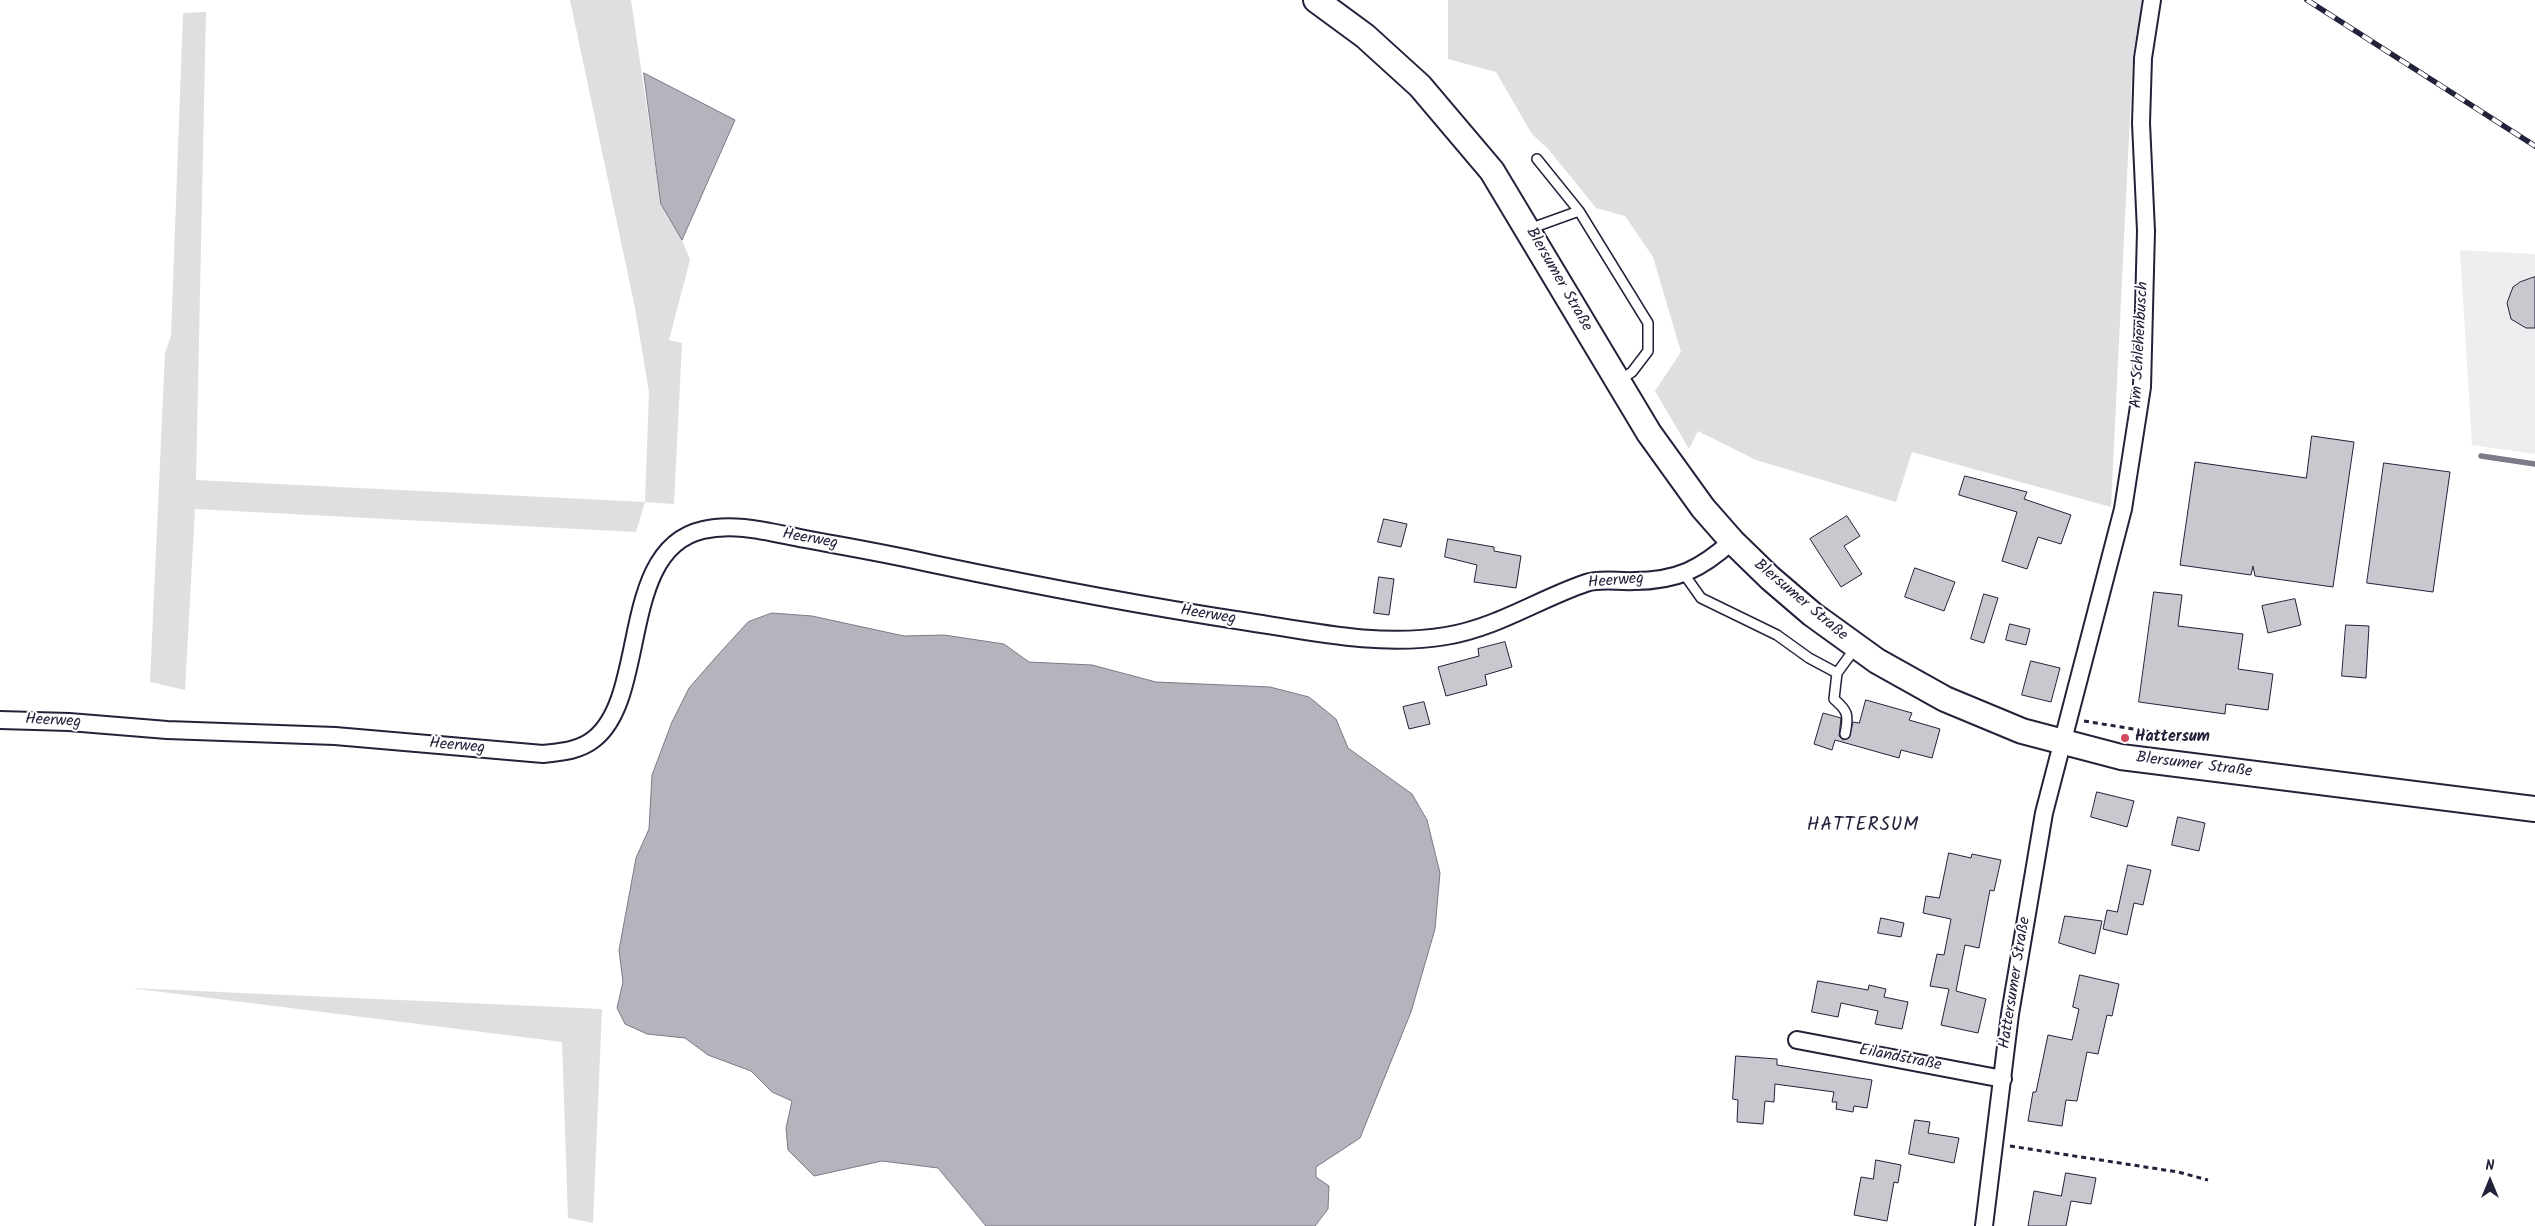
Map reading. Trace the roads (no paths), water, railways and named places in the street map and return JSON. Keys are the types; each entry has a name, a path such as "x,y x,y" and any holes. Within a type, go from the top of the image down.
{"main road":[{"name":"Blersumer Straße","path":"1316,0 1365,36 1420,86 1492,171 1617,382 1676,474 1732,541 1812,614 1856,647 1916,684 1945,699 2022,731 2063,743 2157,763 2247,772 2535,809"}],"street":[{"name":"Am Schlehenbusch","path":"2063,743 2123,509 2142,387 2146,231 2141,123 2142,58 2152,0"},
{"name":"Heerweg","path":"0,720 68,722 167,730 335,736 543,754 576,750 596,738 612,718 621,694 645,596 659,562 678,542 702,530 740,527 890,554 1022,583 1135,604 1353,638 1403,640 1448,636 1503,620 1560,592 1593,581 1638,581 1684,574 1710,561 1732,541"},
{"name":"Hattersumer Straße","path":"1984,1226 2018,956 2044,813 2063,743"},
{"name":"Eilandstraße","path":"1797,1040 2003,1079"}],"lane":[{"path":"1537,159 1578,211 1648,323 1648,351 1632,372 1617,382"},
{"path":"1528,230 1578,211"},
{"path":"1684,574 1700,598 1777,635 1809,658 1837,673"},
{"path":"1846,734 1847,712 1834,699 1837,673 1856,647"}],"waterway":[{"path":"2481,456 2535,464"}],"railway":[{"path":"2307,0 2535,146"}],"place":[{"name":"Hattersum","path":"2125,738"}],"district":[{"name":"HATTERSUM","path":"1863,827"}]}
